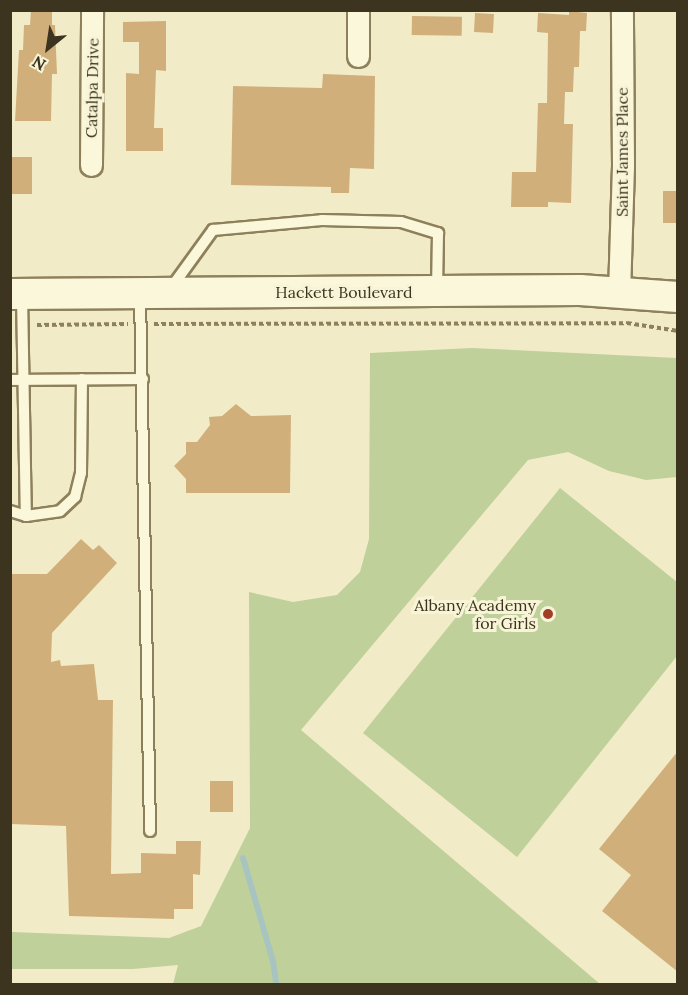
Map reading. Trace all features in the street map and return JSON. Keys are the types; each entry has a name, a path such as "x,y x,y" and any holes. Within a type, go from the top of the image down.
{"street":[{"name":"Catalpa Drive","path":"91,165 92,10"},
{"path":"358,10 358,56"},
{"name":"Saint James Place","path":"619,293 623,165 622,10"},
{"name":"Hackett Boulevard","path":"16,295 580,290 678,297"}],"lane":[{"path":"150,831 141,324 154,293 213,230 322,220 402,222 438,233 437,291"},
{"path":"16,295 21,325 24,381 26,516"},
{"path":"10,380 143,379"},
{"path":"10,511 26,516 60,511 75,497 81,473 82,380"}],"path":[{"path":"21,325 627,323 678,331"}],"green space":[{"path":"472,348 677,358 677,477 646,480 609,471 568,452 528,460 301,730 600,984 173,984 178,965 133,969 11,969 12,932 169,938 201,926 250,828 249,592 293,602 337,595 360,572 369,539 370,353"},
{"path":"560,488 677,582 677,656 517,857 363,733"}],"building":[{"path":"31,10 52,10 52,25 55,25 57,74 52,74 51,121 15,121 19,50 23,50 24,25 30,25"},
{"path":"569,11 587,13 586,31 580,31 579,67 574,67 573,92 565,92 564,124 573,124 571,203 548,202 548,207 511,207 512,172 536,172 538,103 547,103 548,33 537,32 538,13 569,15"},
{"path":"475,13 494,14 493,33 474,32"},
{"path":"412,16 462,17 462,36 412,35"},
{"path":"166,21 166,71 156,70 154,128 163,128 163,151 126,151 126,73 139,74 139,42 123,42 123,22"},
{"path":"323,74 375,76 374,169 350,168 349,193 331,193 331,187 231,185 233,86 322,88"},
{"path":"10,157 32,157 32,194 10,194"},
{"path":"663,191 678,191 678,223 663,223"},
{"path":"236,404 251,416 291,415 290,493 186,493 186,479 174,466 186,454 186,442 197,442 210,425 209,417 222,416"},
{"path":"81,539 93,550 99,545 117,563 52,633 51,662 60,660 61,666 94,664 98,700 113,700 111,874 141,873 141,853 176,854 176,841 201,841 200,875 193,874 193,909 174,909 174,919 69,916 66,826 10,824 10,574 47,574"},
{"path":"678,751 678,972 602,911 631,875 599,849"},
{"path":"210,781 233,781 233,812 210,812"}],"waterway":[{"path":"243,858 273,961 276,982"}],"place":[{"name":"Albany Academy for Girls","path":"548,614"}]}
